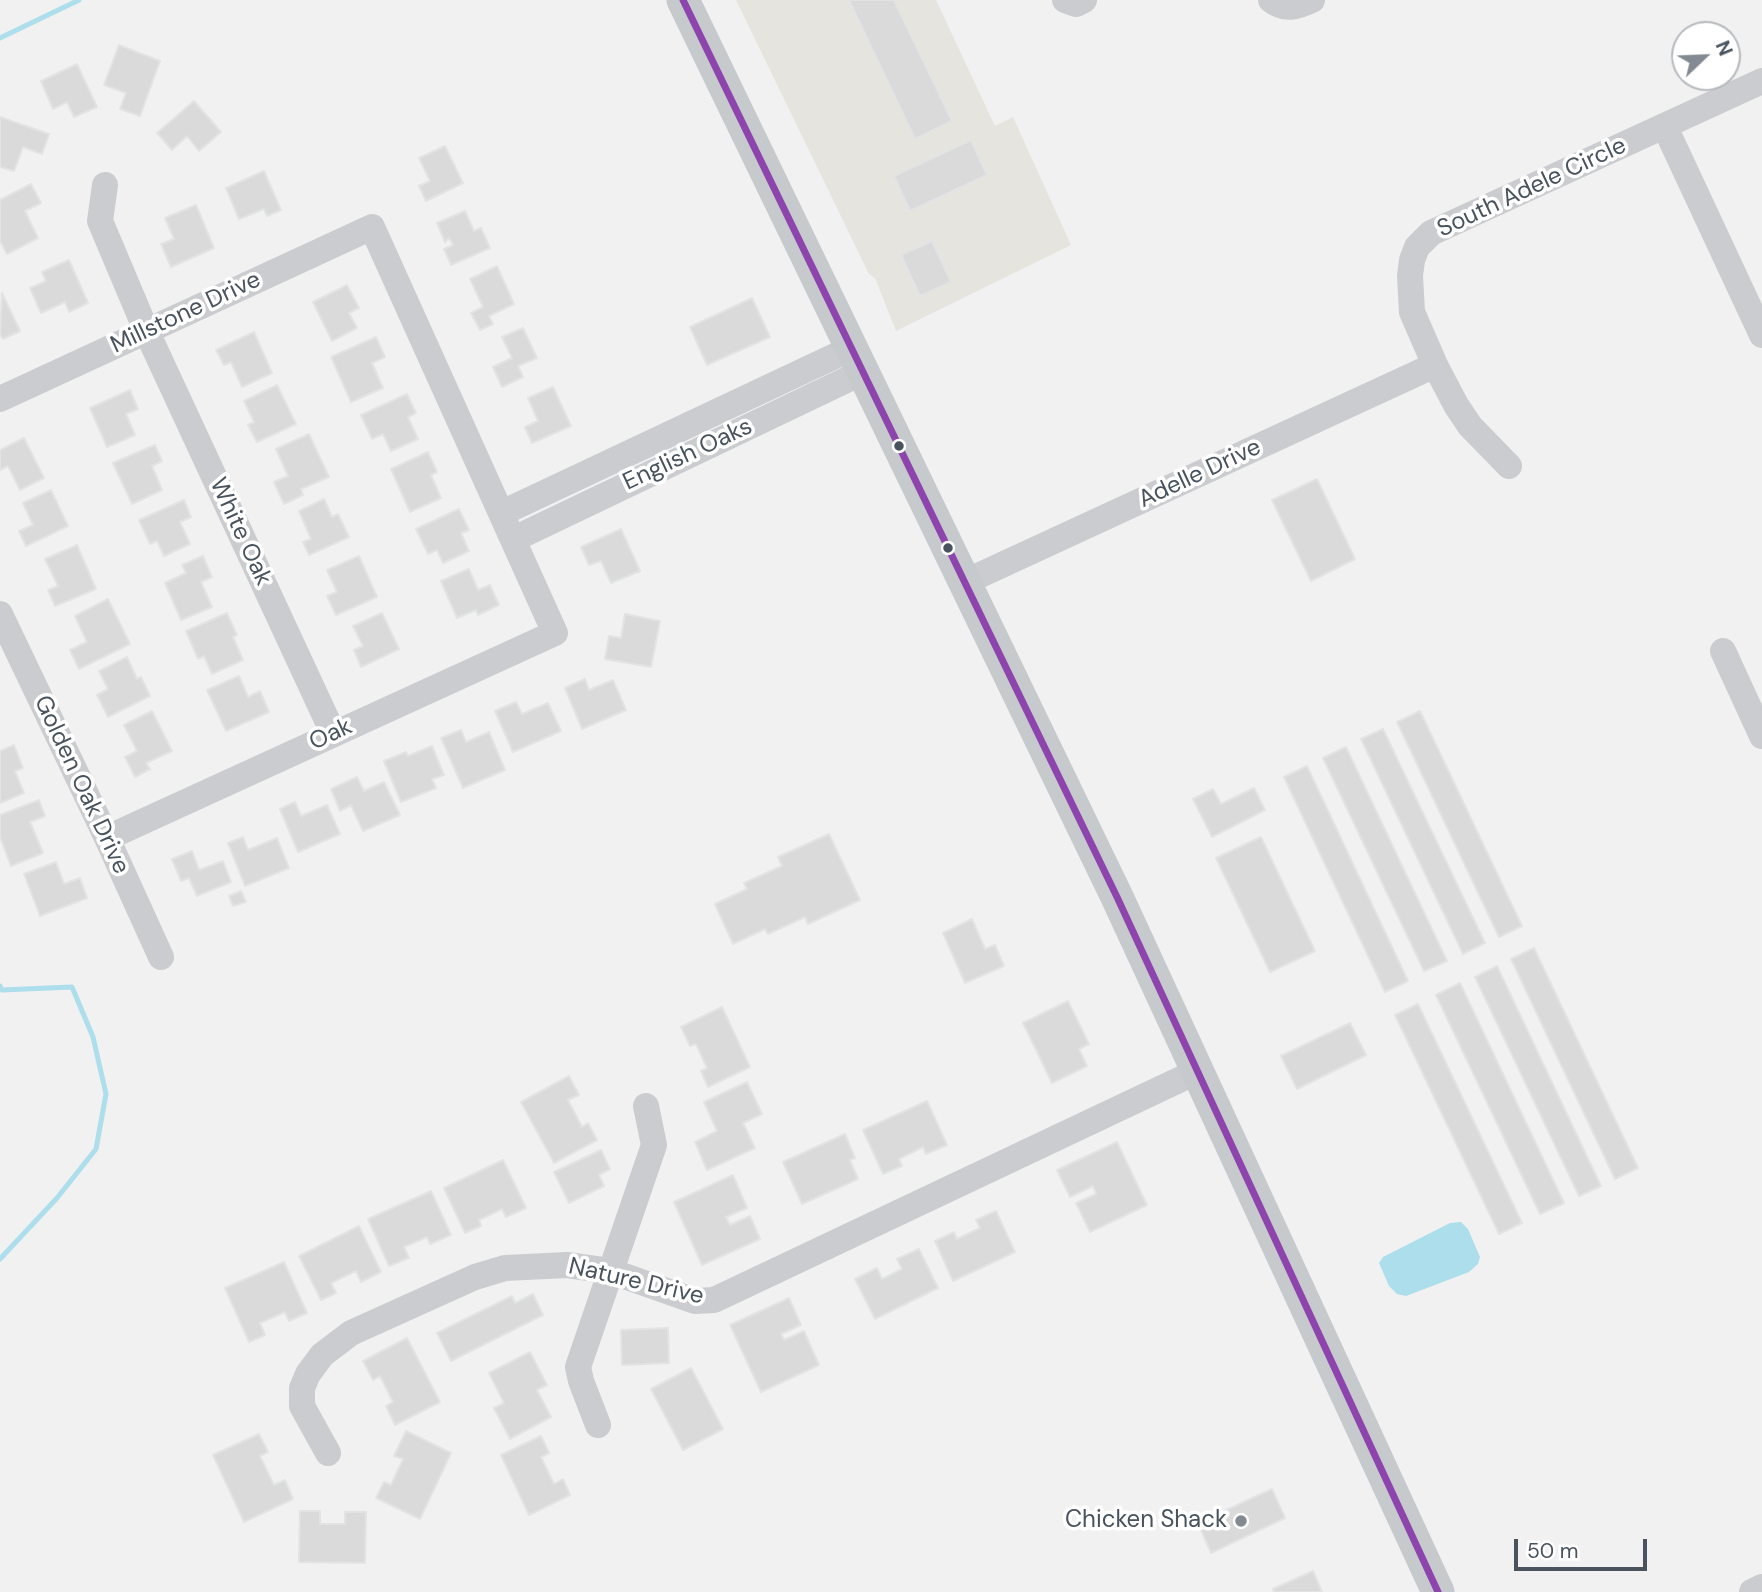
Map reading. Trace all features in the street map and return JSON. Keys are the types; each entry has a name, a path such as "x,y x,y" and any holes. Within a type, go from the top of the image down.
{"main road":[{"path":"683,0 1198,1071 1438,1592"}],"street":[{"path":"1274,3 1289,8 1312,0"},
{"name":"South Adele Circle","path":"1509,466 1470,426 1456,405 1412,312 1410,276 1417,247 1431,233 1762,81"},
{"path":"1665,127 1762,335"},
{"name":"White Oak","path":"105,185 100,221 146,330 333,733"},
{"name":"Millstone Drive","path":"0,399 372,227 502,513"},
{"name":"English Oaks","path":"502,513 858,360"},
{"name":"English Oaks","path":"513,539 858,360"},
{"name":"Adelle Drive","path":"965,582 1435,365"},
{"path":"502,513 513,539"},
{"name":"Oak","path":"107,838 555,633 513,539"},
{"name":"Golden Oak Drive","path":"0,614 161,957"},
{"path":"1723,651 1762,736"},
{"name":"Nature Drive","path":"328,1453 302,1406 302,1388 308,1374 322,1355 351,1334 475,1277 505,1268 567,1265 610,1271 695,1301 714,1300 1198,1071"},
{"path":"598,1425 580,1381 578,1367 654,1145 646,1106"},
{"path":"1752,1592 1762,1587"}],"shaded area":[{"path":"736,0 936,0 995,126 1013,117 1071,245 896,331 875,278 869,274"}],"water":[{"path":"1461,1222 1468,1229 1480,1257 1478,1264 1469,1272 1406,1296 1397,1294 1389,1286 1379,1263 1383,1257 1450,1223"}],"building":[{"path":"849,0 894,0 952,121 915,139"},
{"path":"119,45 160,61 140,116 120,109 126,93 104,85"},
{"path":"77,64 97,107 74,117 67,102 53,109 41,81"},
{"path":"194,101 221,132 199,151 187,136 172,150 157,133"},
{"path":"0,117 49,134 42,154 23,147 14,171 0,167"},
{"path":"971,140 987,175 910,211 894,176"},
{"path":"445,146 463,183 426,201 419,186 430,181 419,158"},
{"path":"264,171 281,210 267,216 264,209 239,219 226,188"},
{"path":"31,184 41,203 25,211 38,238 7,254 0,241 0,200"},
{"path":"196,205 214,248 171,267 161,244 174,239 165,218"},
{"path":"465,211 474,231 481,228 490,248 451,265 444,249 453,245 449,238 445,242 437,223"},
{"path":"932,241 951,282 920,296 901,255"},
{"path":"69,260 88,303 69,312 65,302 41,313 30,288 46,281 42,272"},
{"path":"497,266 514,304 489,316 493,324 480,330 471,313 483,307 470,279"},
{"path":"347,285 359,308 349,313 357,328 332,341 313,302"},
{"path":"2,293 20,331 3,339 0,334"},
{"path":"752,298 770,337 707,365 690,327"},
{"path":"523,328 537,358 518,366 523,377 502,387 493,367 512,358 502,337"},
{"path":"254,332 272,373 242,387 231,362 224,365 216,350"},
{"path":"376,337 385,357 372,363 383,388 351,402 331,357"},
{"path":"277,385 296,424 257,442 248,425 254,422 244,401"},
{"path":"553,387 571,426 532,443 525,427 538,421 528,398"},
{"path":"130,390 138,409 126,414 135,435 107,447 90,408"},
{"path":"407,394 416,413 408,417 418,439 391,451 383,434 372,439 361,415"},
{"path":"309,434 329,477 301,489 303,495 284,504 274,482 288,476 276,449"},
{"path":"24,438 44,478 20,490 8,466 0,470 0,450"},
{"path":"155,445 162,461 152,466 162,490 132,504 113,463"},
{"path":"428,452 437,472 431,475 441,498 410,512 391,469"},
{"path":"1317,479 1355,559 1311,581 1272,500"},
{"path":"51,490 68,526 26,546 19,531 33,525 23,503"},
{"path":"324,499 332,517 338,514 349,537 309,555 303,542 311,539 299,511"},
{"path":"184,500 191,517 180,522 190,544 164,556 157,541 150,544 139,520"},
{"path":"459,509 469,530 461,533 469,551 443,563 437,550 428,554 416,529"},
{"path":"621,529 640,571 611,583 601,561 589,565 581,547"},
{"path":"77,545 96,589 55,606 48,590 58,586 45,559"},
{"path":"203,556 212,577 201,582 212,607 181,620 165,583 186,573 182,565"},
{"path":"359,556 377,597 336,615 327,596 337,592 327,570"},
{"path":"469,569 478,590 490,585 499,605 478,615 476,610 457,618 441,581"},
{"path":"108,599 130,644 79,669 70,650 87,642 75,616"},
{"path":"227,613 237,635 233,637 243,660 212,674 204,656 198,659 186,631"},
{"path":"382,613 399,649 361,667 354,650 363,646 353,626"},
{"path":"625,614 660,621 651,667 605,659 609,636 621,638"},
{"path":"127,657 137,679 141,677 150,696 108,717 97,695 108,689 99,671"},
{"path":"239,676 248,697 260,691 269,712 226,731 207,690"},
{"path":"585,679 589,690 613,680 626,710 582,729 565,688"},
{"path":"516,702 522,714 548,703 561,731 513,752 495,711"},
{"path":"152,711 172,751 146,763 150,769 135,777 125,757 137,751 124,725"},
{"path":"1420,711 1522,926 1499,937 1397,722"},
{"path":"1383,729 1485,943 1463,954 1361,739"},
{"path":"461,730 466,742 489,732 505,770 463,788 441,738"},
{"path":"14,745 23,768 15,771 24,793 0,803 0,751"},
{"path":"432,746 444,775 432,779 436,788 401,802 384,761 406,752 408,756"},
{"path":"1346,747 1447,961 1424,971 1323,758"},
{"path":"1307,766 1408,981 1385,992 1284,777"},
{"path":"357,777 364,791 384,782 400,815 363,831 351,805 340,811 331,789"},
{"path":"1254,788 1265,810 1212,837 1193,799 1213,789 1221,804"},
{"path":"39,800 45,816 30,822 43,853 11,866 0,837 0,815"},
{"path":"295,802 301,816 327,805 340,834 298,852 280,809"},
{"path":"829,834 860,900 808,924 805,917 768,934 765,929 733,944 715,904 747,889 744,883 782,866 778,857"},
{"path":"243,837 248,850 277,838 289,868 245,886 228,843"},
{"path":"1261,837 1315,951 1270,972 1216,858"},
{"path":"192,851 199,870 223,861 231,882 197,896 189,878 181,881 172,859"},
{"path":"56,862 64,884 80,878 87,898 40,916 24,874"},
{"path":"241,891 246,902 233,906 229,896"},
{"path":"972,919 985,949 995,945 1004,966 965,983 943,933"},
{"path":"1534,948 1638,1168 1615,1179 1511,959"},
{"path":"1497,966 1601,1186 1579,1196 1475,977"},
{"path":"1460,983 1564,1203 1540,1214 1436,995"},
{"path":"1068,1001 1089,1044 1079,1049 1087,1066 1052,1083 1023,1023"},
{"path":"1418,1004 1522,1223 1499,1234 1395,1015"},
{"path":"722,1007 750,1067 708,1087 701,1071 707,1068 696,1044 690,1046 681,1027"},
{"path":"1350,1023 1366,1055 1297,1089 1281,1056"},
{"path":"569,1076 579,1095 568,1100 582,1127 588,1123 597,1140 554,1163 521,1102"},
{"path":"747,1082 762,1114 743,1123 755,1148 707,1170 695,1142 717,1131 704,1102"},
{"path":"927,1101 947,1145 926,1154 923,1147 899,1159 902,1166 883,1174 863,1130"},
{"path":"845,1134 855,1158 850,1160 858,1179 802,1204 783,1162"},
{"path":"1117,1142 1147,1205 1090,1232 1076,1203 1096,1194 1093,1186 1070,1197 1057,1170"},
{"path":"601,1150 610,1169 599,1175 604,1186 569,1203 554,1172"},
{"path":"503,1160 526,1208 506,1217 502,1209 479,1220 481,1226 465,1233 444,1188"},
{"path":"733,1175 747,1208 726,1217 730,1225 750,1216 760,1239 702,1265 674,1202"},
{"path":"431,1191 451,1235 430,1244 427,1237 404,1247 409,1258 389,1266 368,1219"},
{"path":"996,1211 1015,1252 953,1281 935,1241 954,1232 957,1239 980,1228 976,1220"},
{"path":"359,1226 381,1272 361,1282 356,1271 331,1283 336,1293 321,1300 299,1256"},
{"path":"919,1249 938,1288 875,1319 855,1279 877,1268 882,1279 902,1269 897,1259"},
{"path":"284,1262 307,1313 289,1321 285,1312 260,1323 265,1335 249,1342 225,1288"},
{"path":"533,1294 543,1315 451,1361 437,1333 512,1296 515,1303"},
{"path":"789,1298 801,1325 781,1334 784,1340 804,1331 819,1365 761,1392 730,1325"},
{"path":"668,1328 669,1363 622,1365 621,1330"},
{"path":"407,1338 440,1402 395,1425 386,1406 393,1402 380,1376 373,1380 363,1361"},
{"path":"530,1352 547,1385 537,1390 551,1417 510,1439 494,1408 504,1403 489,1373"},
{"path":"691,1368 723,1429 683,1450 651,1389"},
{"path":"406,1431 451,1453 420,1519 376,1498 384,1482 391,1485 403,1459 394,1456"},
{"path":"259,1434 268,1452 260,1456 274,1485 285,1480 293,1499 244,1522 213,1455"},
{"path":"541,1436 549,1453 541,1457 554,1484 563,1479 570,1495 529,1515 501,1455"},
{"name":"Chicken Shack","path":"1272,1489 1285,1518 1211,1553 1198,1523"},
{"path":"300,1511 320,1511 320,1524 345,1524 345,1512 366,1512 365,1563 299,1562"},
{"path":"1313,1571 1322,1592 1274,1592 1273,1589"}],"waterway":[{"path":"0,38 79,0"},
{"path":"0,986 2,990 72,987 93,1037 106,1094 96,1149 57,1198 0,1259"}],"transit line":[{"path":"683,0 1117,897 1438,1592"}],"place":[{"name":"Chicken Shack","path":"1241,1521"}]}
